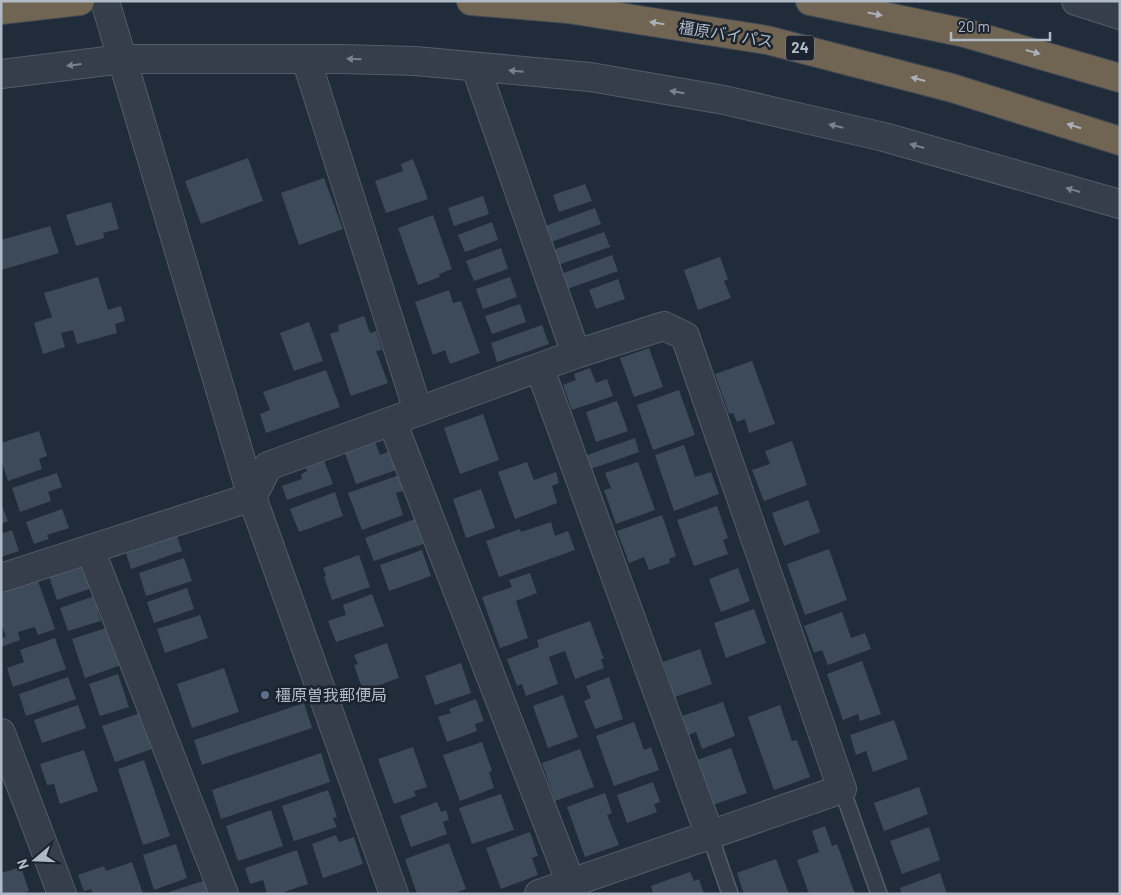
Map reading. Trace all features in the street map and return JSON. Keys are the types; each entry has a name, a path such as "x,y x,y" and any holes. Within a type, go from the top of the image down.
{"highway":[{"path":"1,10 80,1"},
{"name":"橿原バイパス","path":"470,1 568,9 767,40 952,88 1120,141"},
{"path":"810,1 965,33 1120,78"}],"street":[{"path":"1076,1 1120,14"},
{"path":"108,11 252,497 394,894"},
{"path":"1,74 123,59 306,59 415,61 590,77 724,100 884,137 1120,204"},
{"path":"306,59 418,411"},
{"path":"476,68 576,354"},
{"path":"1,578 252,497 268,466 540,369 576,354 664,326 685,336 842,789 709,833 573,888 539,894"},
{"path":"540,369 709,833"},
{"path":"392,421 573,888"},
{"path":"90,549 224,894"},
{"path":"1,733 62,894"}],"lane":[{"path":"842,789 879,894"},
{"path":"709,833 730,894"}],"building":[{"path":"248,158 263,201 201,224 185,181"},
{"path":"413,159 428,199 386,213 375,181 403,171 401,164"},
{"path":"324,178 343,229 299,245 281,193"},
{"path":"585,184 592,201 559,212 553,195"},
{"path":"483,196 489,214 454,226 448,208"},
{"path":"111,202 119,229 103,233 104,238 76,246 66,215"},
{"path":"595,208 601,224 551,242 545,226"},
{"path":"433,215 452,269 439,274 440,277 418,285 398,228"},
{"path":"492,222 498,240 465,252 458,235"},
{"path":"50,226 59,253 1,270 1,240"},
{"path":"604,232 610,247 558,265 553,250"},
{"path":"501,248 508,269 474,281 466,261"},
{"path":"612,255 618,271 567,289 561,274"},
{"path":"720,257 728,279 724,281 731,298 698,310 684,270"},
{"path":"98,277 108,310 121,306 125,321 115,324 117,333 77,344 73,330 61,333 65,347 43,354 34,323 52,317 44,293"},
{"path":"510,277 517,297 483,309 476,289"},
{"path":"618,279 625,299 596,309 589,290"},
{"path":"449,290 453,303 461,301 480,353 450,364 445,350 433,355 415,302"},
{"path":"520,304 526,322 492,334 485,316"},
{"path":"364,316 370,333 376,331 382,350 376,351 388,383 351,396 330,334 339,331 338,325"},
{"path":"309,322 323,361 294,371 280,333"},
{"path":"542,325 549,344 497,362 491,343"},
{"path":"649,348 663,387 634,397 620,358"},
{"path":"752,361 775,424 749,433 745,419 737,422 733,413 729,414 715,374"},
{"path":"590,368 596,383 607,379 613,396 572,410 563,385 576,380 574,374"},
{"path":"326,370 340,407 266,433 260,414 270,410 263,392"},
{"path":"679,390 695,435 653,450 637,405"},
{"path":"617,401 628,431 596,442 586,412"},
{"path":"483,414 499,460 460,474 444,428"},
{"path":"39,431 47,456 39,459 42,469 8,481 1,460 1,443"},
{"path":"372,434 380,455 392,450 399,469 356,484 342,445"},
{"path":"635,438 639,452 591,469 587,455"},
{"path":"792,441 807,485 764,501 752,470 770,464 765,451"},
{"path":"684,445 695,477 711,472 719,494 674,511 655,455"},
{"path":"322,455 333,484 287,500 282,486 302,479 301,474 307,471 304,461"},
{"path":"527,462 534,480 556,472 559,483 552,486 557,503 515,519 498,472"},
{"path":"638,462 655,510 616,524 604,490 611,488 605,473"},
{"path":"57,473 62,487 48,492 51,501 20,512 12,488"},
{"path":"402,474 408,489 396,493 403,515 362,530 348,493"},
{"path":"481,489 495,528 466,538 453,499"},
{"path":"335,492 343,516 299,532 290,509"},
{"path":"808,500 820,532 784,546 772,513"},
{"path":"1,503 8,521 1,524"},
{"path":"717,506 728,538 723,540 728,554 694,566 677,520"},
{"path":"62,509 69,528 47,535 49,539 34,544 26,522"},
{"path":"662,515 676,556 669,559 670,563 649,570 644,557 629,563 617,531"},
{"path":"417,518 426,543 374,561 365,538"},
{"path":"551,522 555,536 568,531 575,550 499,577 486,541 520,529 521,532"},
{"path":"12,530 19,551 1,557 1,534"},
{"path":"176,533 182,551 131,569 125,550"},
{"path":"829,549 847,600 805,615 787,564"},
{"path":"422,550 431,576 389,591 380,565"},
{"path":"359,555 370,587 332,600 323,568"},
{"path":"184,558 192,581 146,596 139,573"},
{"path":"87,564 101,585 57,600 49,576"},
{"path":"738,568 750,601 721,612 709,579"},
{"path":"530,573 537,593 516,601 528,638 500,648 482,597 512,587 509,580"},
{"path":"38,581 55,629 38,635 35,627 18,632 20,640 1,647 1,638 6,637 1,623 1,593"},
{"path":"187,588 194,609 154,623 147,602"},
{"path":"103,593 107,607 97,610 101,621 68,631 60,608"},
{"path":"372,594 384,626 336,642 328,621 346,615 343,605"},
{"path":"754,609 766,643 726,658 714,623"},
{"path":"842,612 851,638 865,633 871,649 828,665 822,650 814,653 804,626"},
{"path":"200,615 208,638 165,653 157,629"},
{"path":"590,621 604,659 601,659 604,668 575,679 565,651 549,657 558,684 526,696 522,684 517,686 507,659 539,647 537,640"},
{"path":"112,626 124,664 85,678 72,639"},
{"path":"55,638 66,669 13,687 7,668 24,662 20,650"},
{"path":"387,643 399,678 363,691 354,665 358,664 354,655"},
{"path":"700,649 712,684 675,697 663,662"},
{"path":"862,661 881,714 860,721 858,714 843,720 827,674"},
{"path":"461,663 471,693 435,705 425,676"},
{"path":"224,668 239,712 192,728 177,684"},
{"path":"118,674 129,707 100,716 89,684"},
{"path":"68,677 76,699 26,716 19,694"},
{"path":"609,677 623,719 595,729 584,701 591,698 586,686"},
{"path":"563,695 578,737 548,748 533,706"},
{"path":"476,699 484,721 475,724 477,731 447,742 438,717 451,713 449,709"},
{"path":"723,702 735,736 702,749 696,732 688,735 682,716"},
{"path":"304,703 312,728 202,765 194,740"},
{"path":"78,705 86,728 42,743 34,720"},
{"path":"780,705 792,741 797,740 810,777 774,790 748,717"},
{"path":"140,713 152,749 115,762 102,726"},
{"path":"894,720 908,759 873,772 866,751 856,755 850,735"},
{"path":"634,722 644,750 651,747 659,770 614,786 596,736"},
{"path":"482,742 492,771 489,772 494,788 460,801 443,755"},
{"path":"413,747 427,787 414,791 416,796 394,804 378,759"},
{"path":"731,748 747,793 713,805 697,760"},
{"path":"580,749 594,787 555,801 542,763"},
{"path":"84,750 98,791 60,804 54,784 47,785 40,764"},
{"path":"321,753 330,782 221,819 212,790"},
{"path":"144,760 170,836 143,845 118,769"},
{"path":"653,782 660,802 654,804 657,812 627,823 617,795"},
{"path":"919,787 928,814 884,831 874,803"},
{"path":"328,790 337,817 333,818 337,827 294,841 282,806"},
{"path":"605,793 612,813 607,815 619,845 585,857 567,807"},
{"path":"501,794 514,830 472,844 459,808"},
{"path":"437,802 441,812 446,810 449,820 443,822 447,834 411,847 400,816"},
{"path":"271,810 283,846 238,861 226,826"},
{"path":"825,826 832,846 837,844 855,894 809,894 797,860 819,852 812,831"},
{"path":"929,827 940,860 902,874 890,841"},
{"path":"530,832 538,856 532,858 538,875 501,889 486,848"},
{"path":"336,835 339,842 354,837 363,864 323,878 312,844"},
{"path":"449,843 466,889 452,894 417,894 405,859"},
{"path":"176,844 187,878 154,890 143,855"},
{"path":"297,850 308,884 278,894 267,894 263,880 250,884 245,868"},
{"path":"776,859 789,894 744,894 737,873"},
{"path":"132,862 143,894 93,894 91,889 84,891 78,875 104,866 106,871"},
{"path":"21,867 29,891 21,894 1,894 1,873"},
{"path":"690,872 694,881 699,879 704,894 653,894 651,886"},
{"path":"940,873 947,894 902,894 900,888"},
{"path":"206,880 211,894 166,894 166,893"}],"place":[{"name":"橿原曽我郵便局","path":"265,695"}]}
